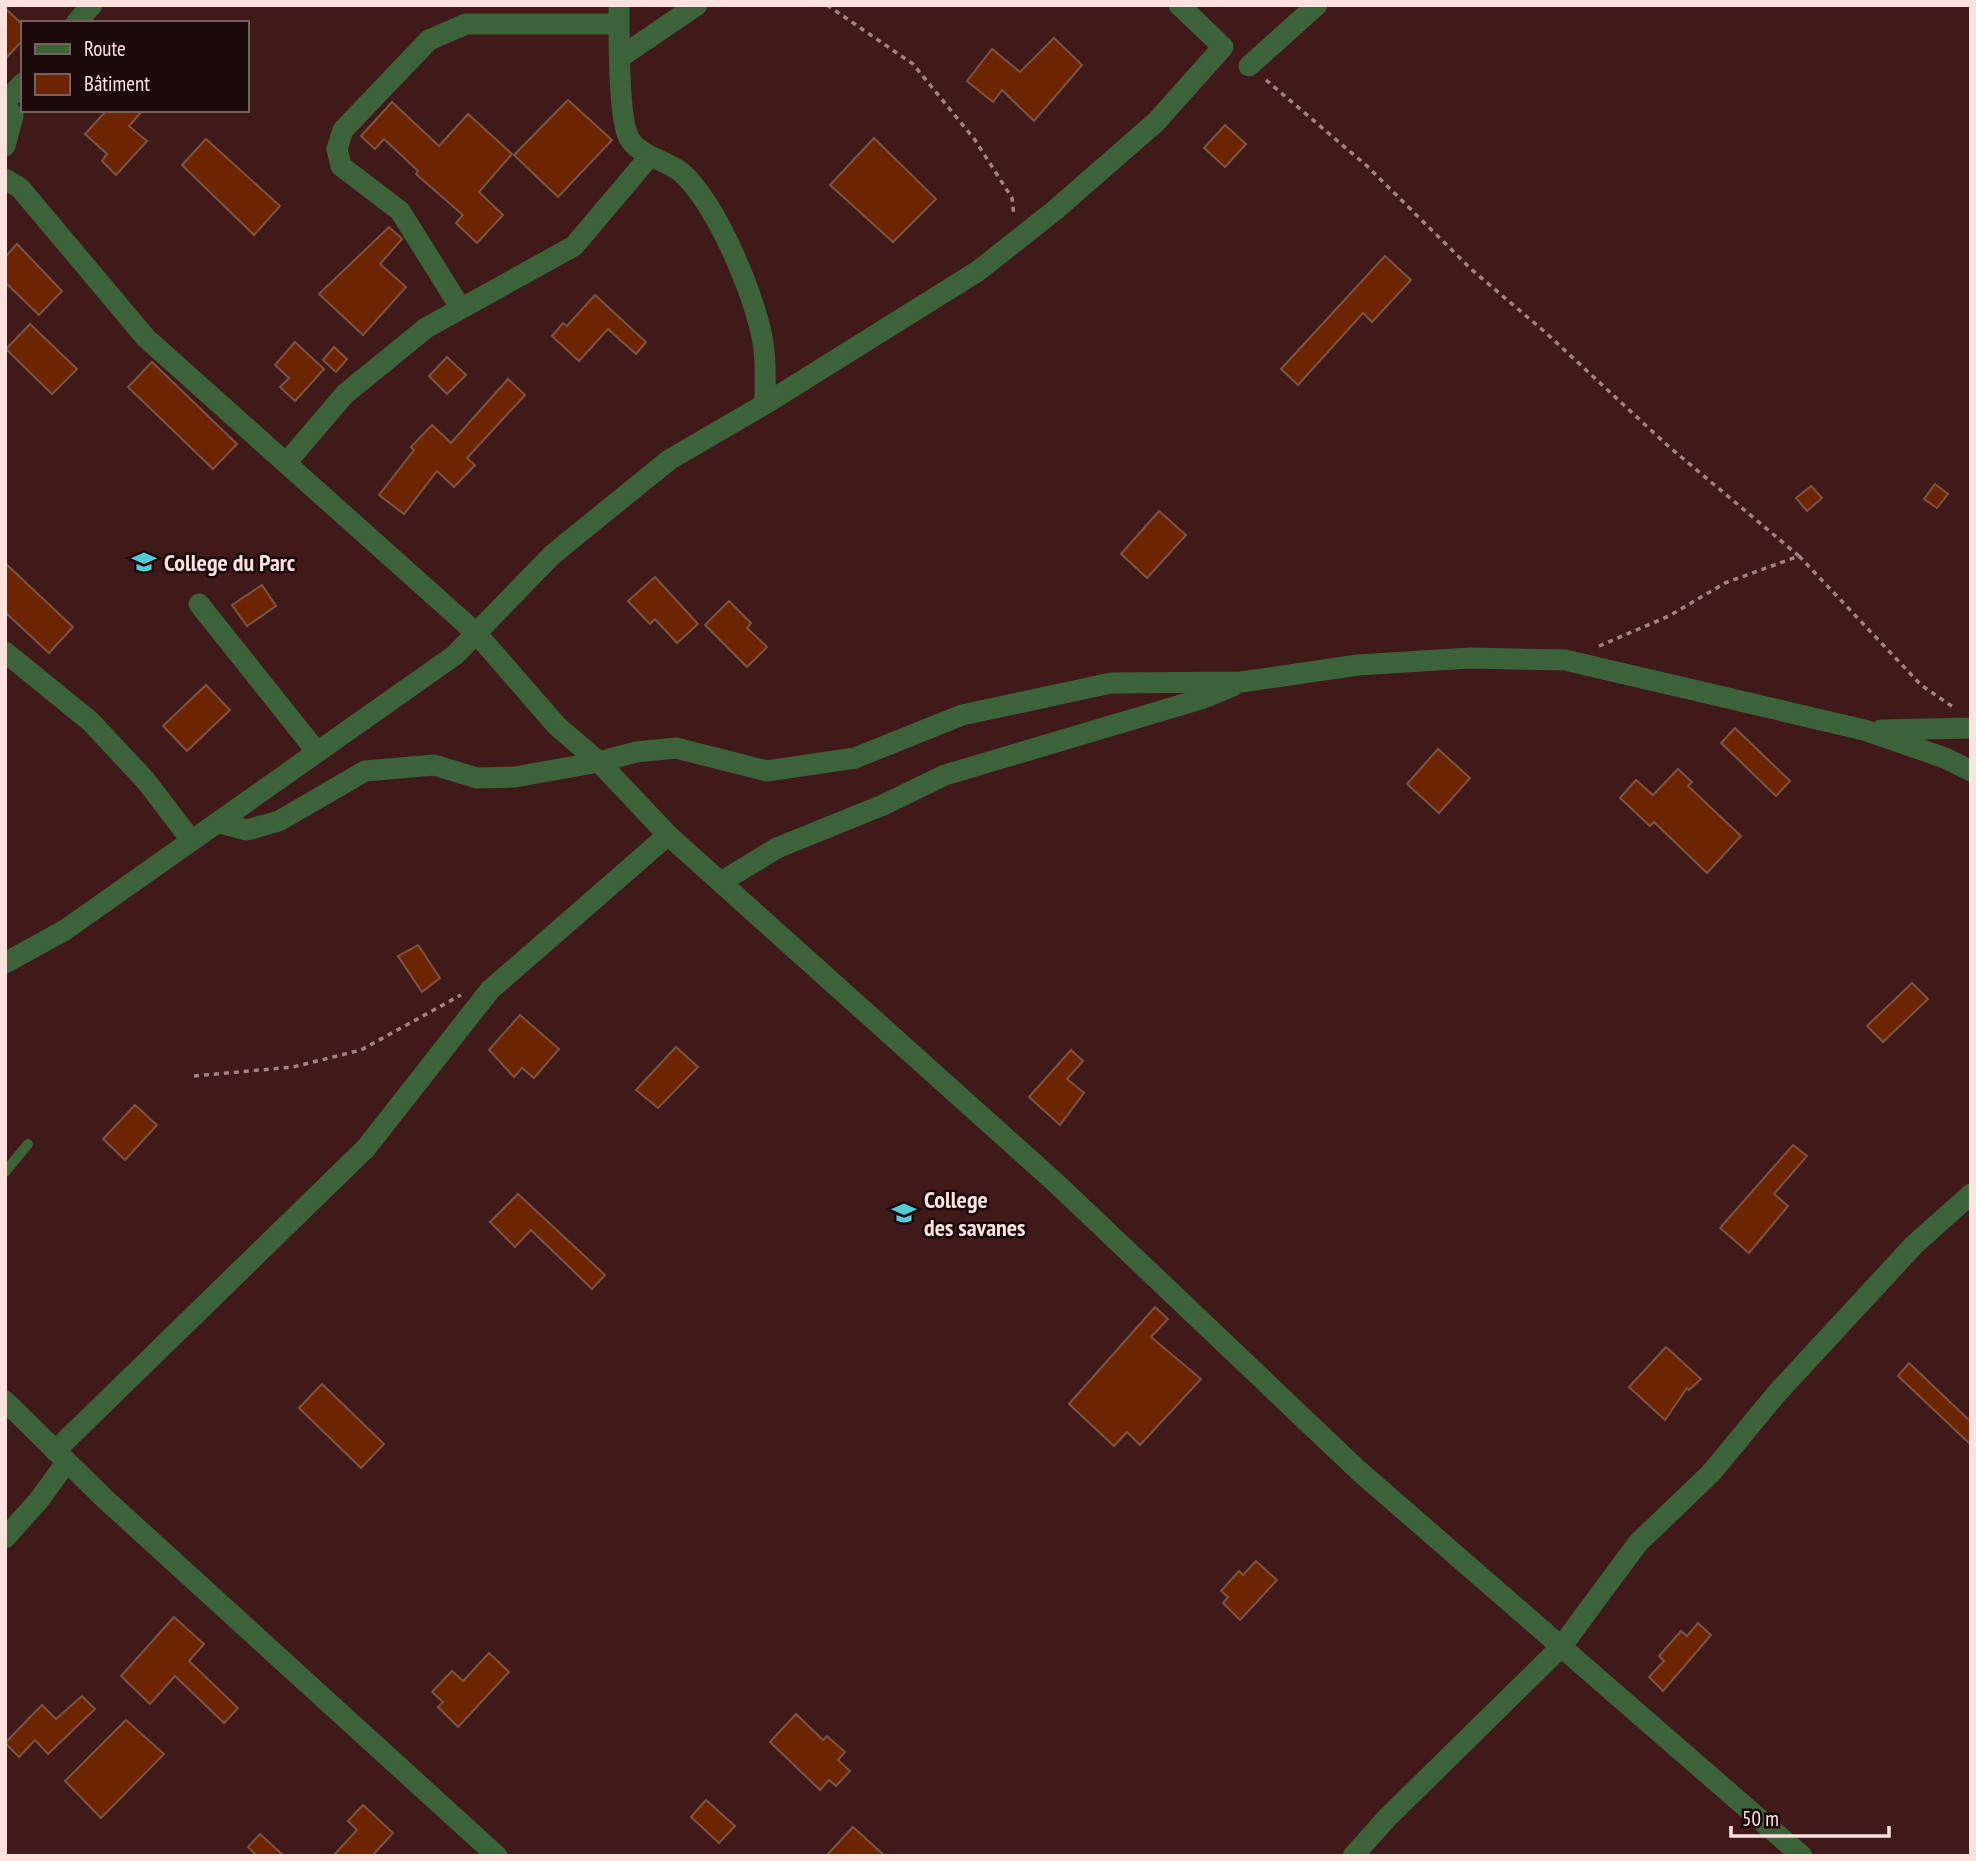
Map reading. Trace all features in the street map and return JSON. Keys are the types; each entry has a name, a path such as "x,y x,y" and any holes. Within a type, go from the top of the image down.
{"street":[{"path":"78,21 92,5"},
{"path":"622,56 697,5"},
{"path":"5,963 65,930 455,655 552,555 669,460 765,404 978,271 1054,211 1156,122 1223,47 1179,5"},
{"path":"1249,66 1317,5"},
{"path":"460,307 400,211 341,166 337,149 342,130 429,40 466,24 619,15 624,123 630,140 650,156 681,172 705,200 744,279 764,349 765,404"},
{"path":"5,146 13,116 5,104 21,85"},
{"path":"287,462 345,394 426,328 460,307 531,273 574,246 650,156"},
{"path":"5,179 19,188 146,338 476,633 557,726 598,762 668,835 1058,1184 1359,1471 1802,1856"},
{"path":"199,604 317,752"},
{"path":"5,652 91,722 146,781 191,840"},
{"path":"220,823 247,830 279,821 365,771 434,765 477,778 502,777 598,762 636,752 676,748 767,771 855,758 962,715 1111,683 1241,682 1358,665 1470,658 1565,660 1864,730 1945,758 1971,771"},
{"path":"721,882 777,848 883,805 945,775 1201,699 1241,682"},
{"path":"1864,730 1966,720"},
{"path":"5,1538 39,1500 60,1457 366,1148 490,990 668,835"},
{"path":"1353,1856 1387,1818 1561,1647 1638,1543 1711,1473 1778,1392 1914,1245 1971,1194"},
{"path":"5,1401 60,1457 497,1856"}],"lane":[{"path":"5,1172 28,1144"}],"path":[{"path":"827,5 913,64 967,131 1012,198 1017,239"},
{"path":"1249,66 1367,166 1471,269 1545,332 1667,445 1799,556 1921,685 1966,720"},
{"path":"1565,660 1669,616 1725,583 1799,556"},
{"path":"194,1076 293,1067 361,1050 455,996 490,990"}],"building":[{"path":"5,8 21,23 21,42 5,59"},
{"path":"1054,38 1082,65 1034,121 1002,90 993,102 967,81 992,49 1020,72"},
{"path":"568,100 612,140 558,197 514,155"},
{"path":"392,102 439,146 468,114 512,154 479,192 503,215 477,243 456,223 463,215 416,174 418,171 384,139 375,149 361,136"},
{"path":"105,112 141,112 129,126 147,141 116,175 102,161 107,154 85,134"},
{"path":"1225,125 1246,144 1225,167 1204,148"},
{"path":"874,138 936,199 893,242 830,185"},
{"path":"206,139 280,206 254,235 182,165"},
{"path":"389,227 402,239 380,264 406,287 363,335 319,294"},
{"path":"17,244 62,291 39,315 5,282 5,257"},
{"path":"1385,256 1411,280 1372,322 1363,313 1298,385 1281,369"},
{"path":"595,295 646,342 636,354 608,329 579,361 552,336 563,323 567,326"},
{"path":"30,324 77,369 52,394 6,349"},
{"path":"295,342 324,369 295,401 280,387 289,378 275,365"},
{"path":"334,347 347,359 336,372 323,360"},
{"path":"447,357 466,375 447,394 429,376"},
{"path":"152,362 237,444 213,469 128,387"},
{"path":"508,379 525,395 467,458 475,465 454,487 437,471 404,514 379,495 414,450 411,447 432,425 451,443"},
{"path":"1935,484 1948,494 1937,508 1924,499"},
{"path":"1811,486 1822,498 1807,511 1796,498"},
{"path":"1159,511 1186,535 1147,578 1121,554"},
{"path":"5,563 73,627 49,653 5,612"},
{"path":"655,577 698,624 677,643 655,619 650,624 628,601"},
{"path":"262,585 276,606 247,626 232,605"},
{"path":"729,601 751,623 747,628 767,647 747,667 705,625"},
{"path":"206,685 230,710 187,751 163,726"},
{"path":"1735,728 1790,781 1776,796 1721,743"},
{"path":"1438,749 1470,778 1439,813 1407,784"},
{"path":"1678,769 1692,782 1688,786 1741,836 1707,873 1654,822 1650,826 1620,798 1636,780 1653,795"},
{"path":"418,945 440,978 422,992 398,956"},
{"path":"1912,983 1928,999 1883,1042 1867,1026"},
{"path":"520,1015 559,1049 534,1078 522,1068 514,1077 489,1050"},
{"path":"676,1047 698,1067 658,1108 636,1090"},
{"path":"1071,1050 1083,1061 1067,1079 1084,1093 1060,1125 1029,1097"},
{"path":"135,1105 157,1125 125,1160 103,1139"},
{"path":"1793,1145 1807,1156 1774,1194 1788,1206 1749,1253 1720,1228"},
{"path":"518,1194 605,1275 592,1289 531,1230 515,1247 490,1222"},
{"path":"1155,1307 1168,1319 1151,1337 1201,1379 1140,1445 1127,1432 1114,1446 1069,1404"},
{"path":"1666,1347 1701,1379 1689,1390 1687,1388 1665,1420 1629,1387"},
{"path":"1909,1363 1971,1422 1971,1445 1898,1376"},
{"path":"322,1384 384,1444 361,1468 299,1408"},
{"path":"1256,1561 1277,1580 1240,1620 1223,1603 1228,1597 1221,1591 1239,1571 1243,1575"},
{"path":"174,1617 204,1644 189,1661 238,1708 224,1723 175,1676 150,1704 121,1676"},
{"path":"1698,1623 1711,1635 1663,1691 1649,1677 1664,1661 1659,1656 1681,1631 1687,1636"},
{"path":"489,1653 509,1672 458,1727 438,1707 443,1702 432,1692 452,1671 463,1681"},
{"path":"82,1696 95,1709 48,1754 35,1740 19,1757 5,1743 42,1705 56,1719"},
{"path":"796,1714 823,1740 827,1736 845,1752 838,1760 850,1771 836,1786 829,1780 820,1790 770,1742"},
{"path":"126,1720 164,1754 101,1818 65,1781"},
{"path":"706,1800 735,1826 719,1843 691,1817"},
{"path":"363,1805 393,1833 372,1856 333,1856 357,1830 348,1821"},
{"path":"853,1827 885,1856 826,1856"},
{"path":"260,1834 284,1856 257,1856 248,1847"}],"place":[{"name":"College du Parc","path":"144,562"},
{"name":"College des savanes","path":"904,1213"}]}
